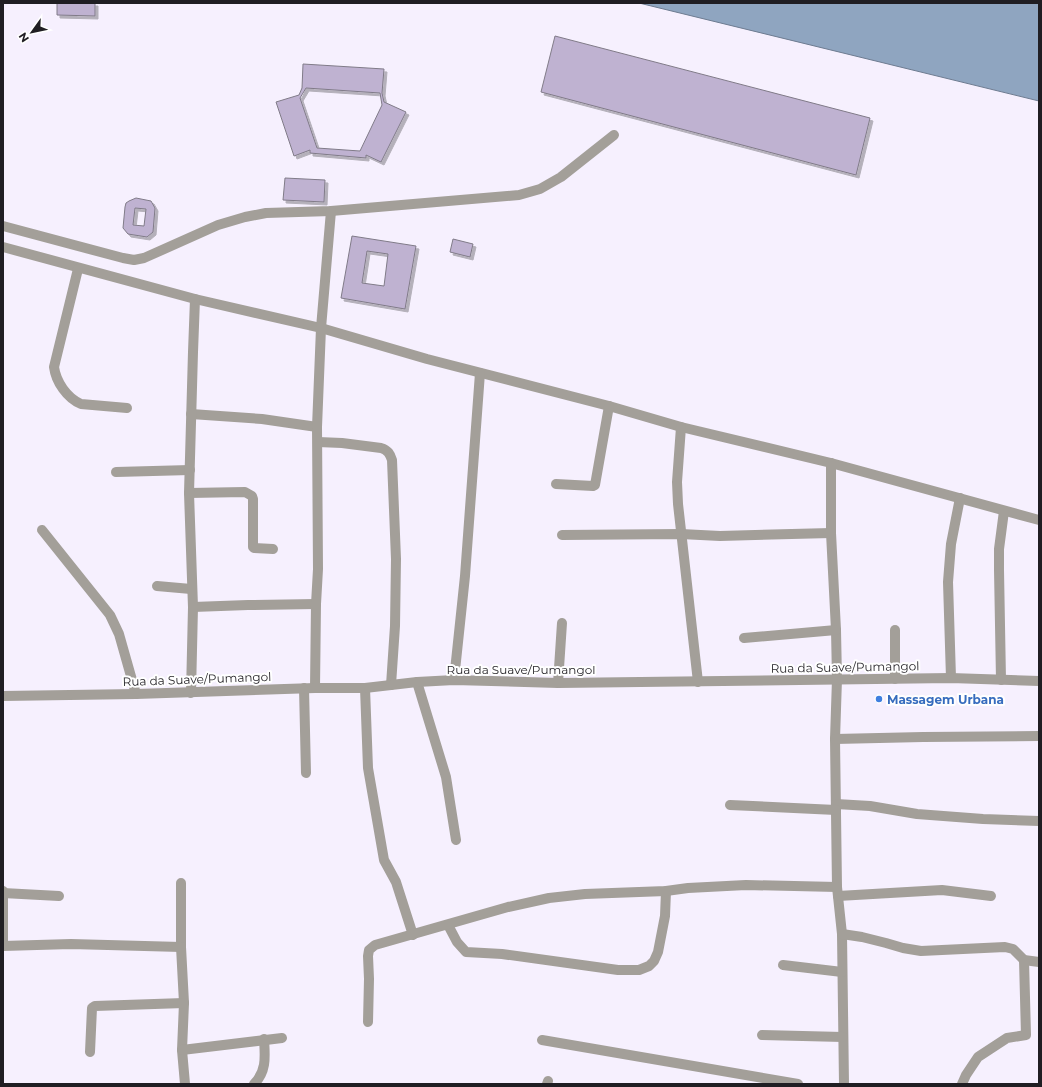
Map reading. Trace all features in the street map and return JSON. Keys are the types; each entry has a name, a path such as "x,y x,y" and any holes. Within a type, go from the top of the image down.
{"street":[{"path":"3,226 134,260 144,258 218,225 245,217 266,213 331,212 519,196 540,189 561,177 614,135"},
{"path":"315,688 318,569 317,427 321,328 331,212"},
{"path":"3,247 195,299 321,328 427,360 609,406 681,427 831,464 1039,520"},
{"path":"78,268 54,367 55,373 67,396 74,401 81,404 127,408"},
{"path":"191,693 193,608 188,493 195,299"},
{"path":"454,680 465,576 480,373"},
{"path":"556,484 595,485 609,406"},
{"path":"191,414 262,419 317,427"},
{"path":"681,427 677,482 698,682"},
{"path":"318,442 342,443 381,448 390,453 392,460 396,559 395,626 391,685"},
{"path":"831,464 831,533 837,679 835,739 837,891 842,934 844,1084"},
{"path":"116,472 190,470"},
{"path":"188,493 248,493 253,499 253,547 273,549"},
{"path":"951,678 948,582 951,544 960,498"},
{"path":"1001,680 998,570 1004,510"},
{"path":"42,530 110,615 119,634 136,694"},
{"path":"562,535 682,534 720,536 831,533"},
{"path":"157,586 191,589"},
{"path":"193,608 248,605 316,604"},
{"path":"558,683 562,623"},
{"path":"744,638 836,630"},
{"path":"895,630 895,679"},
{"name":"Rua da Suave/Pumangol","path":"3,696 191,693 304,688 365,688 418,682 454,680 558,683 951,678 1039,681"},
{"path":"418,682 446,777 456,840"},
{"path":"304,688 306,773"},
{"path":"365,688 368,768 384,860 396,882 413,935"},
{"path":"835,739 1039,736"},
{"path":"730,805 836,807 870,806 917,814 983,819 1039,821"},
{"path":"181,883 181,947 184,1003 182,1050 185,1084"},
{"path":"368,1022 368,956 369,950 375,945 549,898 585,894 666,891 688,888 746,885 837,891 942,890 991,896"},
{"path":"448,925 466,952 502,954 618,970 639,970 649,966 654,961 658,952 664,916 666,891"},
{"path":"59,896 3,892 3,946 71,944 181,947"},
{"path":"842,934 862,937 903,948 921,951 1005,947 1013,949 1024,960 1039,962"},
{"path":"962,1084 978,1057 1009,1037 1026,1035 1024,960"},
{"path":"783,965 842,972"},
{"path":"90,1052 92,1008 95,1006 184,1003"},
{"path":"762,1035 843,1037"},
{"path":"182,1050 282,1038"},
{"path":"254,1084 263,1072 265,1062 264,1040"},
{"path":"542,1040 798,1084"}],"water":[{"path":"639,3 1039,3 1039,101"}],"building":[{"path":"57,3 95,3 95,16 57,15"},
{"path":"555,36 870,118 856,175 541,92"},
{"path":"303,64 384,69 382,93 384,102 406,112 381,162 366,155 366,158 310,153 310,150 294,156 276,102 299,95 302,88","holes":["306,88 380,93 382,105 360,151 317,148 300,98"]},
{"path":"285,178 325,180 324,202 283,200"},
{"path":"136,198 151,201 155,208 153,232 147,237 128,234 123,228 125,207 126,203","holes":["135,208 146,209 144,226 133,225"]},
{"path":"352,236 416,246 405,309 341,298","holes":["367,251 388,254 384,286 362,283"]},
{"path":"453,239 473,244 470,257 450,252"}],"place":[{"name":"Massagem Urbana","path":"879,699"}]}
